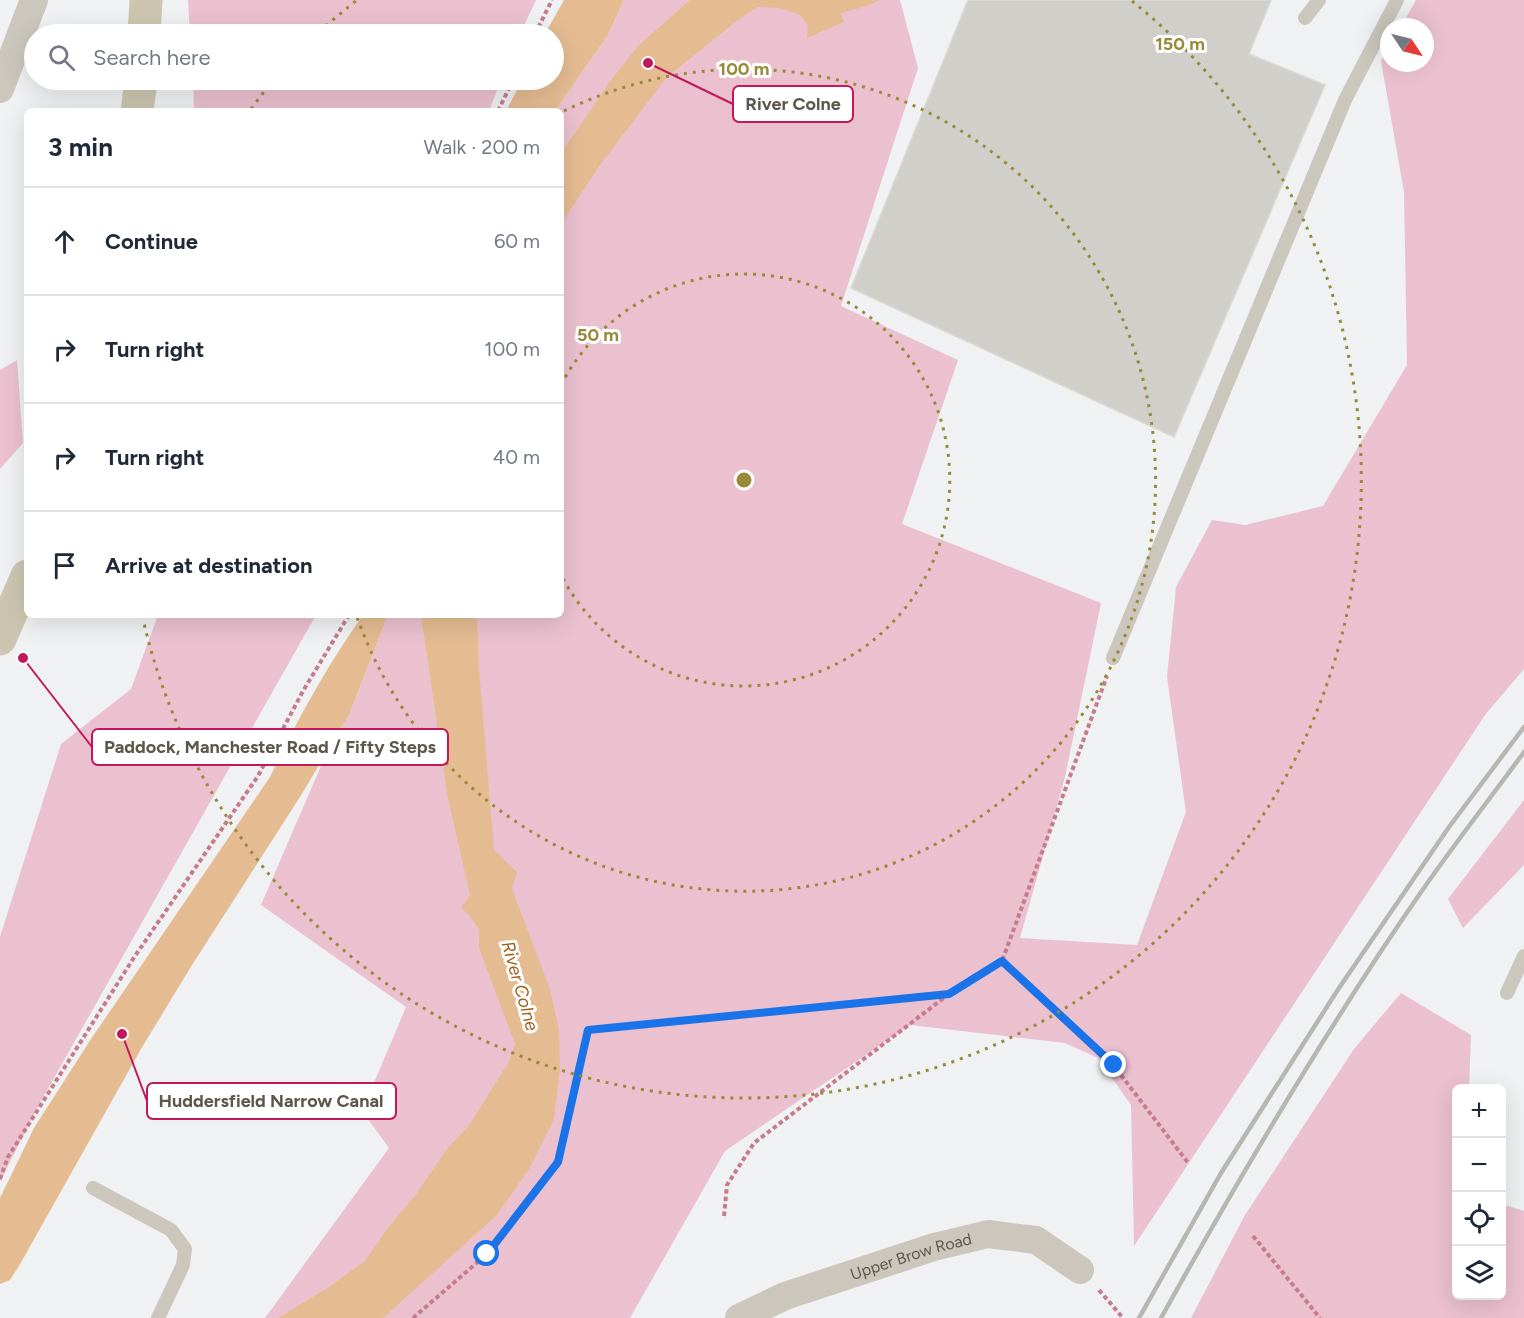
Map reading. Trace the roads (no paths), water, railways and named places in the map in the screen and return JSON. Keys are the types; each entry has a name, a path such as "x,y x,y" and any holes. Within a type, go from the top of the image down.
{"main road":[{"path":"145,24 146,0"},
{"path":"137,108 140,90"},
{"path":"0,639 24,583"}],"street":[{"path":"25,24 34,0"},
{"path":"0,89 24,26"},
{"name":"Upper Brow Road","path":"740,1318 785,1296 934,1247 988,1234 1036,1239 1080,1270"}],"lane":[{"path":"1305,18 1319,0"},
{"path":"1113,658 1345,100 1397,0"},
{"path":"1507,993 1524,956"},
{"path":"93,1188 171,1230 185,1250 183,1265 158,1318"}],"water":[{"path":"564,0 624,0 608,35 557,108 508,108 517,90 564,90 564,24 551,24"},
{"path":"690,0 880,0 841,13 844,22 807,38 808,25 800,15 780,8 757,7 738,20 667,77 600,165 564,219 564,149 611,80 639,45"},
{"path":"361,618 387,618 349,715 141,1049 19,1266 10,1280 0,1284 0,1198 34,1128 91,1039 270,777 313,694"},
{"path":"421,618 477,618 479,669 494,850 517,872 512,889 550,989 559,1030 560,1069 554,1119 529,1169 497,1215 383,1318 278,1318 329,1287 365,1261 447,1149 470,1124 508,1063 515,1044 479,948 479,929 461,908 470,895 448,799"}],"railway":[{"path":"1139,1318 1221,1173 1337,991 1449,827 1524,727"},
{"path":"1161,1318 1253,1157 1350,998 1432,877 1524,752"}],"place":[{"name":"River Colne","path":"648,63"},
{"name":"Paddock, Manchester Road / Fifty Steps","path":"23,658"},
{"name":"Huddersfield Narrow Canal","path":"122,1034"}]}
